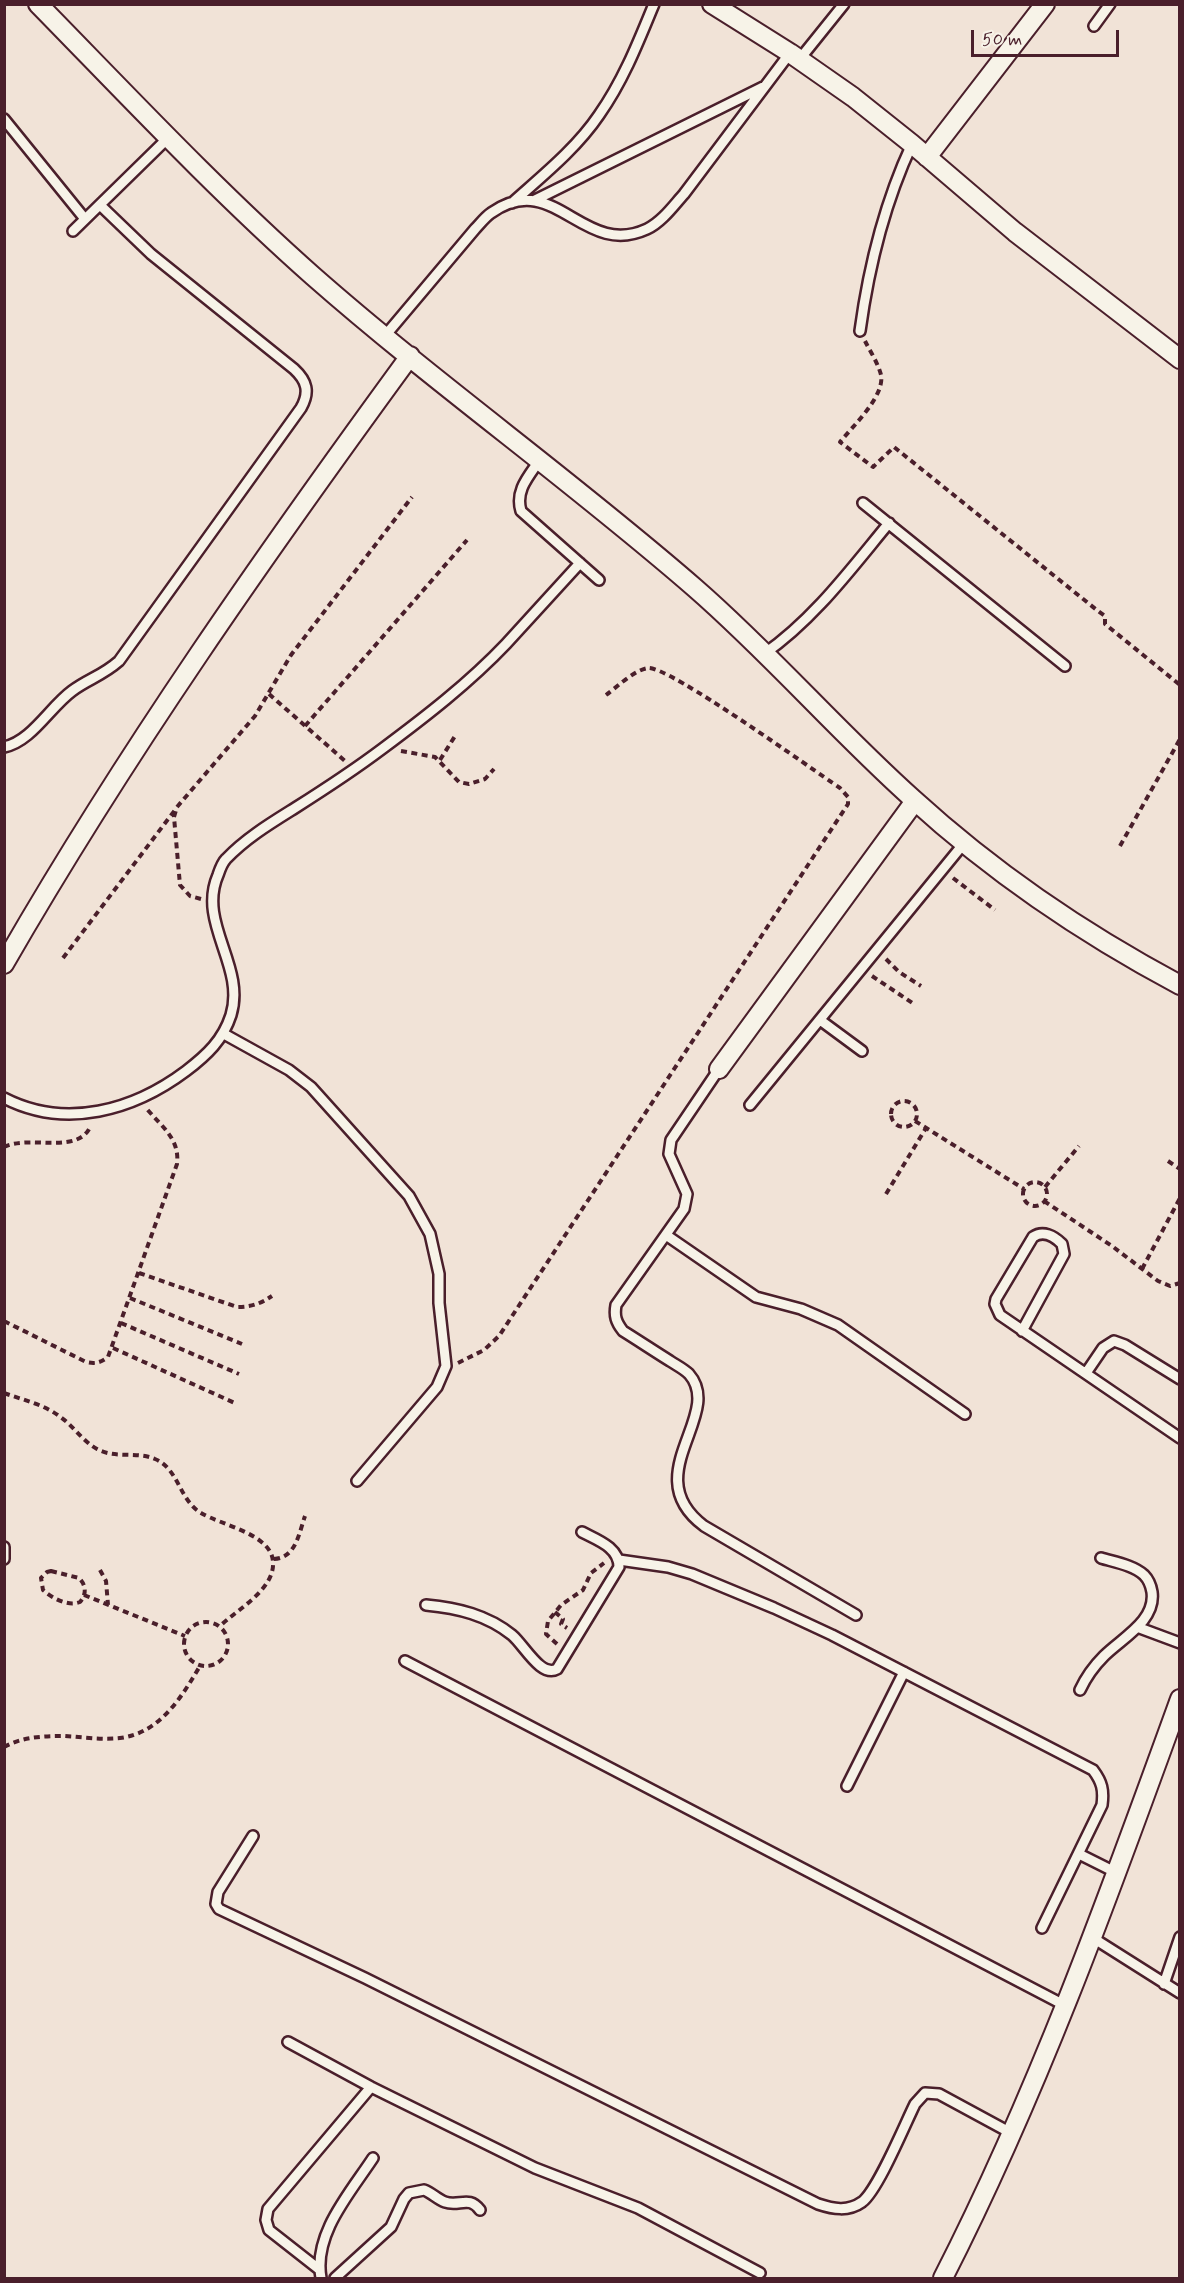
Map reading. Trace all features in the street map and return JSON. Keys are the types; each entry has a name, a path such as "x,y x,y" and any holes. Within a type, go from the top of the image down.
{"street":[{"path":"38,4 265,232 384,337 696,589 915,801 1050,907 1104,942 1179,985"},
{"path":"712,4 853,97 1016,232 1179,358"},
{"path":"927,157 1045,4"},
{"path":"4,964 49,886 163,706 283,530 410,356"},
{"path":"719,1069 915,801"},
{"path":"943,2278 1011,2133 1066,2006 1175,1723 1179,1699"}],"lane":[{"path":"384,337 475,229 491,213 512,203 578,142 618,86 654,4"},
{"path":"535,200 557,207 600,233 625,235 648,228 667,213 684,194 766,86 844,4"},
{"path":"1094,26 1110,4"},
{"path":"512,203 535,200 766,86"},
{"path":"4,119 85,219"},
{"path":"74,231 169,137"},
{"path":"860,331 867,282 878,235 899,172 912,144"},
{"path":"4,747 20,741 71,691 97,678 119,662 301,408 307,391 306,383 301,375 150,254 100,205"},
{"path":"539,461 520,492 519,502 522,511 599,580"},
{"path":"863,503 1065,666"},
{"path":"764,654 791,635 821,606 889,523"},
{"path":"4,1098 39,1111 67,1115 96,1113 138,1100 174,1080 210,1052 224,1034 232,1013 234,991 230,968 212,910 213,885 223,862 242,843 383,749 464,684 505,645 580,563"},
{"path":"750,1105 965,842"},
{"path":"820,1020 862,1051"},
{"path":"224,1034 289,1070 311,1087 409,1196 430,1234 436,1255 446,1366 437,1387 357,1481"},
{"path":"719,1069 671,1140 669,1154 687,1194 684,1209 616,1305 617,1323 688,1373 696,1386 698,1400 678,1471 677,1487 682,1503 691,1516 704,1526 856,1615"},
{"path":"1022,1331 1064,1254 1062,1244 1045,1233 1033,1237 995,1305 1000,1315 1022,1331 1086,1373 1179,1438"},
{"path":"666,1235 756,1297 801,1309 838,1325 965,1414"},
{"path":"1086,1373 1103,1348 1114,1341 1125,1345 1179,1379"},
{"path":"426,1605 466,1611 500,1626 547,1671 557,1669 619,1567 619,1560 615,1552 582,1532"},
{"path":"4,1547 4,1558"},
{"path":"1080,1690 1096,1665 1137,1627 1150,1610 1152,1599 1151,1586 1145,1575 1101,1558"},
{"path":"619,1560 660,1565 692,1574 803,1622 1093,1770 1100,1780 1103,1792 1101,1805 1042,1928"},
{"path":"1137,1627 1179,1643"},
{"path":"405,1661 1066,2006"},
{"path":"847,1786 904,1672"},
{"path":"253,1836 218,1892 216,1904 219,1909 364,1978 818,2204 833,2209 849,2208 863,2201 873,2189 915,2104 925,2093 939,2094 1011,2133"},
{"path":"1079,1854 1117,1873"},
{"path":"1164,1984 1179,1937"},
{"path":"1093,1938 1179,1994"},
{"path":"288,2042 371,2087 535,2168 638,2208 760,2273"},
{"path":"321,2274 269,2230 266,2220 268,2209 371,2087"},
{"path":"321,2274 321,2250 327,2230 373,2158"},
{"path":"335,2278 391,2227 409,2193 424,2190 449,2203 470,2201 480,2210"}],"path":[{"path":"860,331 877,366 881,384 876,398 840,442 873,467 894,447 1105,616 1104,624 1179,685"},
{"path":"63,958 177,807 255,716 291,655 412,497"},
{"path":"305,726 467,540"},
{"path":"446,1366 466,1361 484,1350 499,1336 848,804 848,797 840,788 712,700 657,669 642,670 606,695"},
{"path":"269,694 354,769"},
{"path":"440,760 455,736"},
{"path":"1120,846 1179,739"},
{"path":"383,749 427,755 440,760 459,782 469,784 476,784 494,769"},
{"path":"177,807 174,817 180,885 190,896 213,900"},
{"path":"943,870 995,910"},
{"path":"879,948 899,972 921,986"},
{"path":"862,969 914,1004"},
{"path":"4,1321 86,1362 93,1364 102,1362 108,1357 177,1164 176,1144 138,1100"},
{"path":"899,1102 909,1102 916,1111 915,1121 905,1127 895,1124 890,1115 891,1109 899,1102"},
{"path":"4,1147 32,1141 73,1142 85,1135 96,1113"},
{"path":"915,1121 1024,1189"},
{"path":"886,1194 926,1128"},
{"path":"1045,1187 1079,1146"},
{"path":"1168,1161 1179,1169"},
{"path":"1036,1182 1045,1187 1047,1196 1044,1201 1036,1206 1026,1203 1023,1194 1027,1184 1036,1182"},
{"path":"1142,1269 1179,1198"},
{"path":"1044,1201 1164,1284 1170,1286 1179,1283"},
{"path":"139,1273 237,1308 262,1303 272,1296"},
{"path":"130,1298 242,1344"},
{"path":"122,1323 239,1374"},
{"path":"113,1348 237,1404"},
{"path":"4,1393 46,1408 61,1416 84,1440 97,1449 111,1454 154,1459 160,1462 174,1476 186,1500 198,1512 267,1545 274,1559 273,1574 265,1587 220,1626"},
{"path":"274,1559 292,1551 305,1516"},
{"path":"562,1659 558,1646 546,1634 548,1621 561,1605 583,1590 591,1573 597,1567 611,1560 619,1560"},
{"path":"100,1570 106,1581 108,1605"},
{"path":"51,1571 76,1576 83,1584 84,1595 80,1602 73,1604 59,1600 43,1590 41,1578 51,1571"},
{"path":"84,1595 185,1636"},
{"path":"200,1622 220,1626 228,1639 227,1654 215,1665 200,1666 188,1658 184,1651 185,1636 189,1630 200,1622"},
{"path":"4,1747 15,1742 41,1737 121,1738 145,1730 166,1716 182,1697 200,1666"}]}
